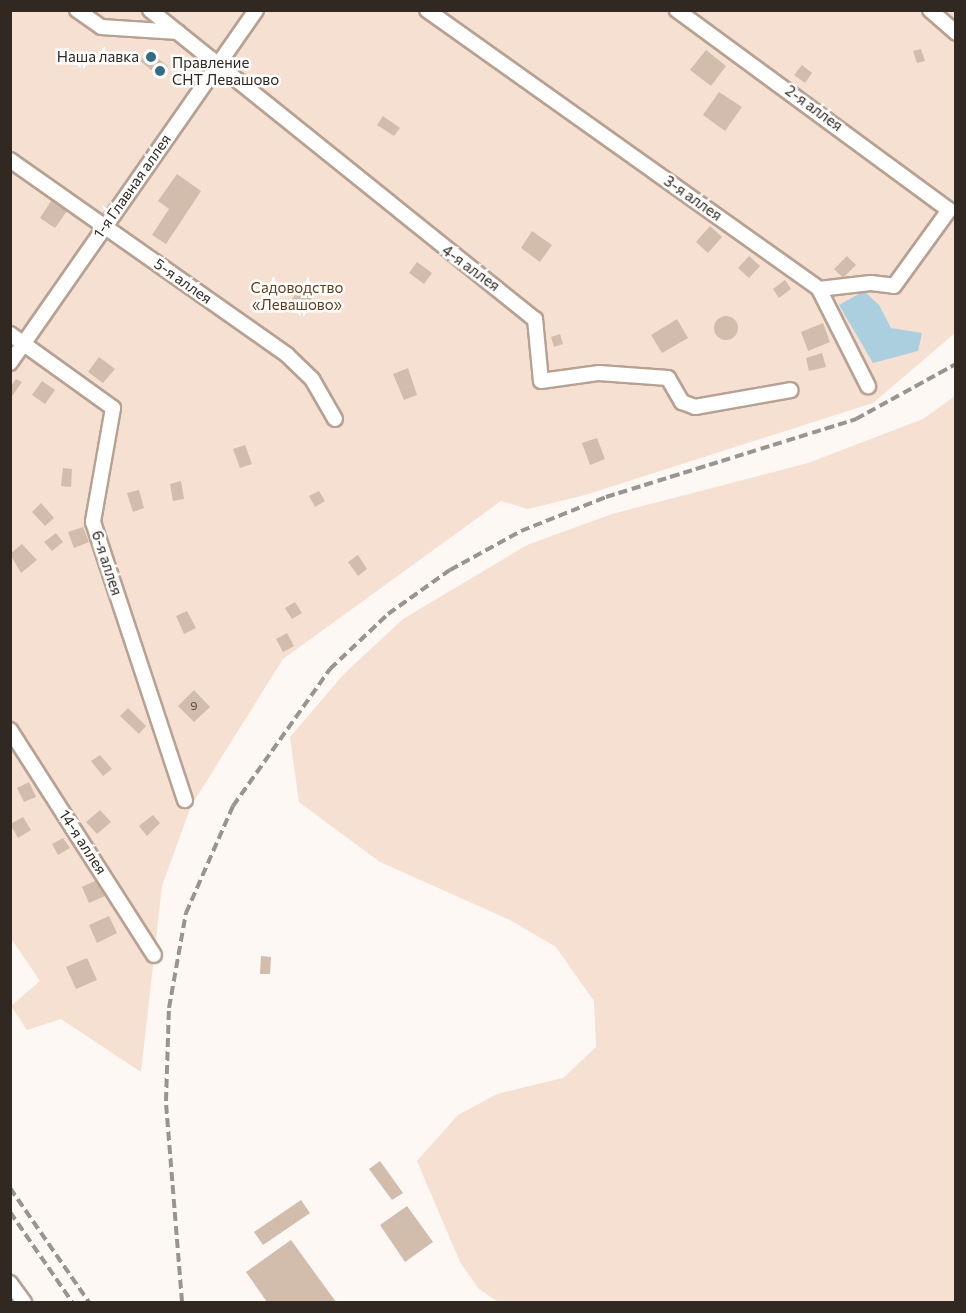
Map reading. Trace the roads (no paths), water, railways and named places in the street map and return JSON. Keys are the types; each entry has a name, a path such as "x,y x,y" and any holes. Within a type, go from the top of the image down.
{"street":[{"path":"77,10 101,27 179,32"},
{"name":"4-я аллея","path":"150,10 220,62 248,92 536,319 541,381 599,374 668,378 682,402 695,407 791,390"},
{"name":"1-я Главная аллея","path":"10,363 26,345 104,225 256,10"},
{"name":"3-я аллея","path":"427,10 819,289"},
{"name":"2-я аллея","path":"677,10 949,210 894,286 872,283 819,289"},
{"path":"930,10 956,33"},
{"name":"5-я аллея","path":"10,160 287,355 312,379 323,406 336,419"},
{"path":"819,289 868,386"},
{"name":"6-я аллея","path":"10,334 113,408 93,522 185,800"},
{"name":"14-я аллея","path":"10,730 154,955"},
{"path":"10,1283 24,1302"}],"water":[{"path":"864,291 879,305 891,328 922,333 918,351 873,363 839,305"}],"railway":[{"path":"182,1302 166,1101 169,1008 186,913 233,806 330,669 388,614 450,570 521,531 606,497 856,419 956,364"},
{"path":"10,1188 89,1302"},
{"path":"10,1212 72,1302"}],"place":[{"name":"Наша лавка","path":"151,57"},
{"name":"Правление СНТ Левашово","path":"160,71"}],"park label":[{"name":"Садоводство «Левашово»","path":"297,296"}]}
